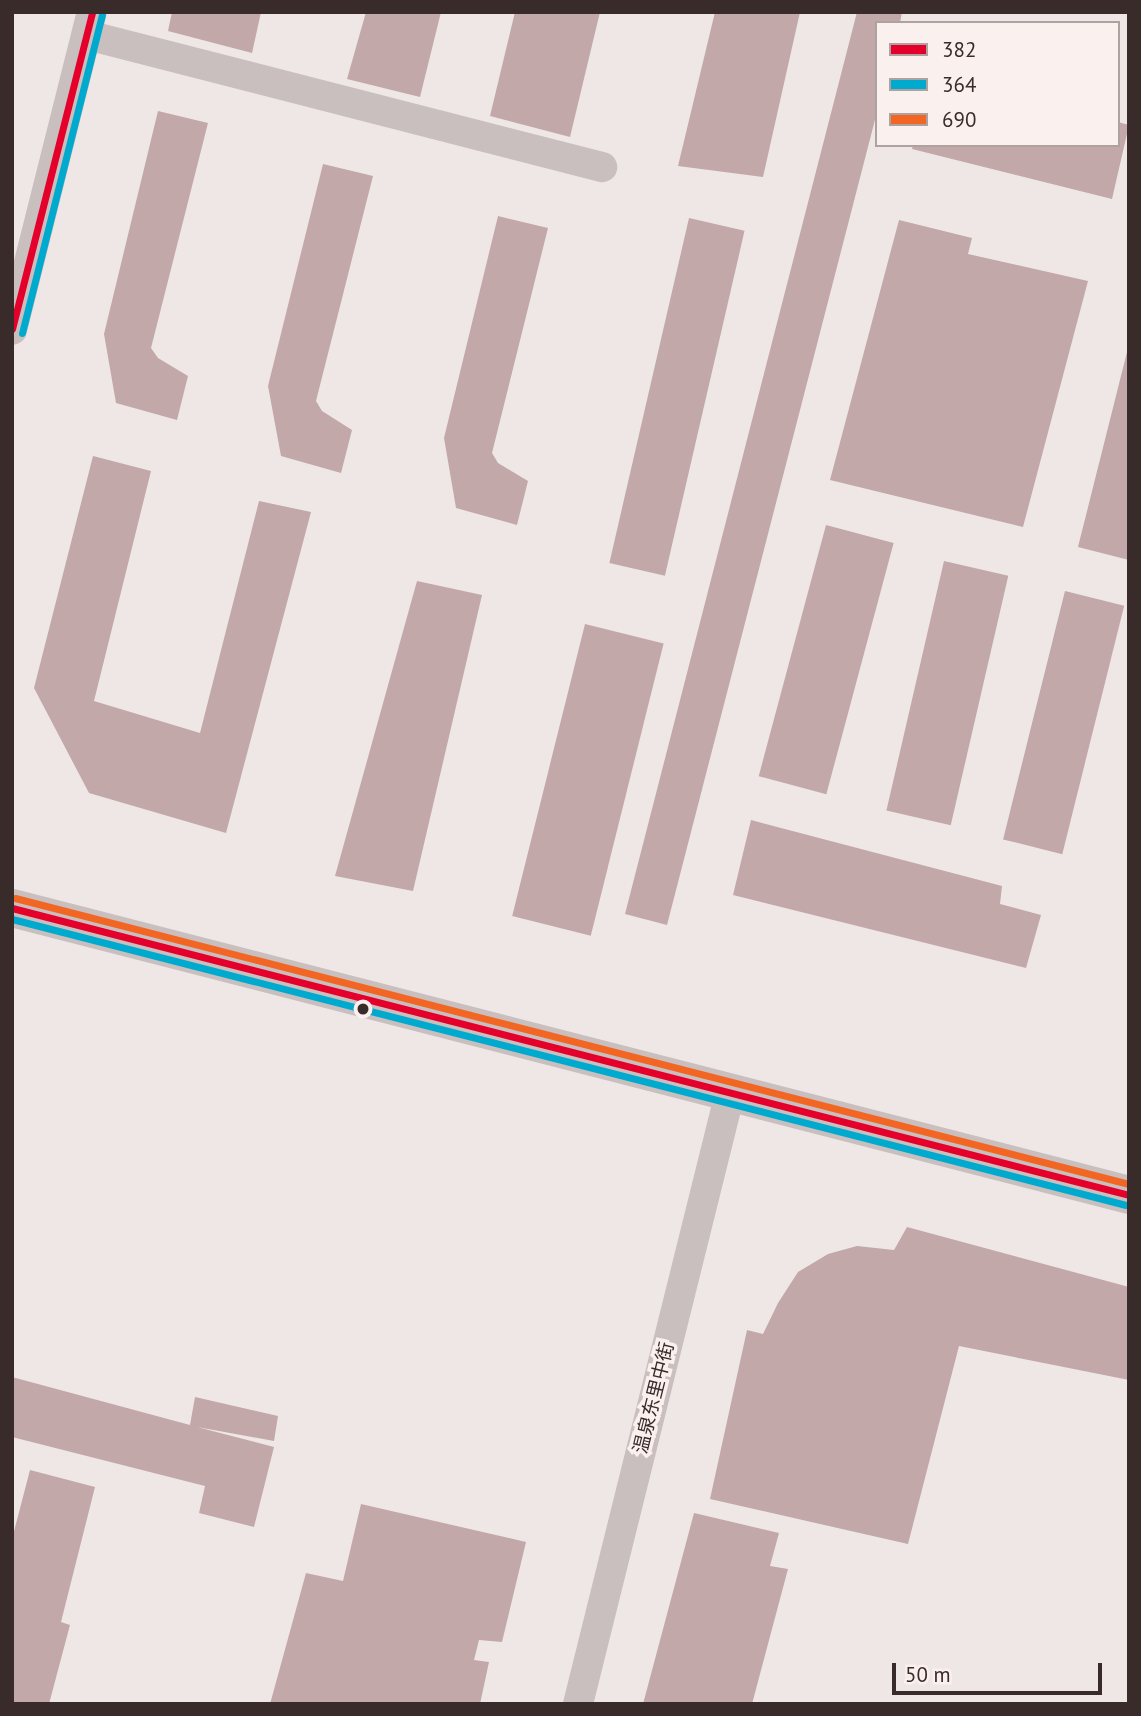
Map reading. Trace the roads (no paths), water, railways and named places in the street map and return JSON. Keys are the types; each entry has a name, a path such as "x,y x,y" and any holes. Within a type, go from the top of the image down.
{"street":[{"path":"12,330 89,24 602,167"},
{"path":"12,908 1129,1195"},
{"name":"温泉东里中街","path":"578,1704 730,1093"}]}
